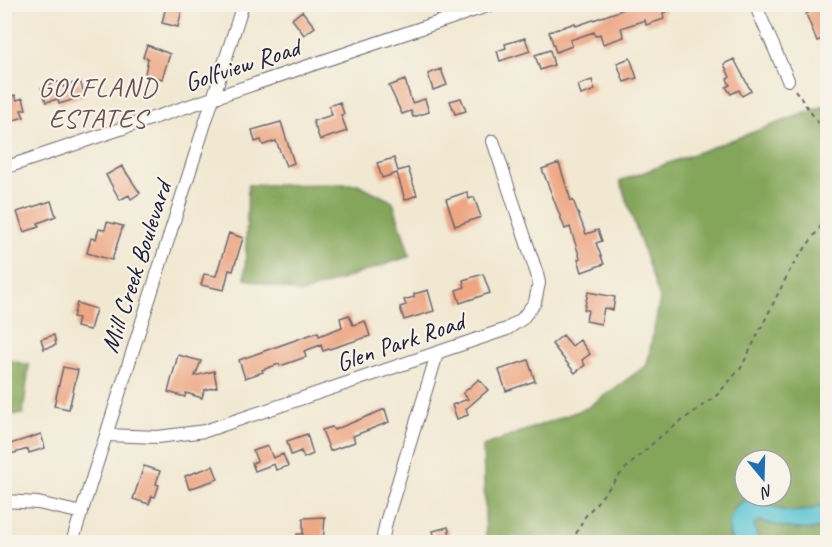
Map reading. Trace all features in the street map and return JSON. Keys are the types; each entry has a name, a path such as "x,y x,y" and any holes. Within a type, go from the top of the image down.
{"street":[{"name":"Mill Creek Boulevard","path":"72,543 243,4"},
{"name":"Golfview Road","path":"4,168 493,4"},
{"path":"755,4 788,80"},
{"name":"Glen Park Road","path":"106,435 158,437 205,431 437,354 517,324 529,312 537,294 537,274 493,141"},
{"path":"382,543 386,522 437,354"},
{"path":"4,501 38,503 82,513"}],"path":[{"path":"788,80 828,137"},
{"path":"572,543 584,518 624,470 661,436 717,395 734,376 748,357 791,268 828,216"}],"green space":[{"path":"827,105 827,503 794,512 777,508 793,508 793,448 733,448 733,508 735,508 730,537 733,542 486,542 483,446 587,408 647,365 660,299 620,181"},
{"path":"358,184 393,202 410,256 302,293 245,279 248,185"},
{"path":"5,359 29,365 23,414 5,415"},
{"path":"761,521 803,529 827,527 827,542 760,542 754,527"}],"water":[{"path":"827,503 827,527 803,529 760,521 754,527 760,542 733,542 729,522 736,508 777,508 793,512"}],"building":[{"path":"639,4 664,4 666,12 663,13 664,19 646,25 645,20 621,28 624,37 603,44 600,34 595,36 594,32 570,40 572,46 556,52 549,32 575,23 576,26"},
{"path":"807,4 824,4 828,14 828,37 817,41 806,14 810,12"},
{"path":"166,6 182,10 178,27 162,23"},
{"path":"302,11 315,27 304,35 292,19"},
{"path":"525,38 530,51 500,61 497,51 506,48 505,44"},
{"path":"147,45 170,54 162,79 145,74 148,58 143,57"},
{"path":"550,50 554,65 540,70 535,55"},
{"path":"630,58 637,78 624,82 617,63"},
{"path":"734,59 751,91 742,96 739,90 731,94 726,87 730,85 727,79 730,77 724,64"},
{"path":"441,69 447,85 433,90 428,74"},
{"path":"405,80 412,103 425,99 429,112 413,117 411,111 402,114 389,86"},
{"path":"592,80 595,90 581,95 578,85"},
{"path":"80,81 85,96 59,104 58,99 46,102 41,88 58,82 62,87"},
{"path":"15,95 17,100 23,98 26,109 21,110 24,117 4,123 4,109 9,108 6,98"},
{"path":"461,98 466,111 455,114 450,101"},
{"path":"340,102 344,114 341,115 347,131 320,140 313,121 332,115 329,106"},
{"path":"281,122 294,163 286,166 276,141 263,145 261,140 255,142 252,130"},
{"path":"394,158 398,171 408,168 417,195 405,200 397,173 382,178 377,163"},
{"path":"559,163 571,201 573,200 586,234 598,230 602,241 596,243 604,264 582,272 570,227 565,229 542,169"},
{"path":"122,166 140,193 131,199 129,195 120,200 106,175"},
{"path":"467,192 469,199 474,197 481,217 455,226 446,199"},
{"path":"51,201 56,216 38,223 39,227 24,232 17,212"},
{"path":"107,222 123,226 112,260 87,253 91,238 96,239 99,229 105,230"},
{"path":"229,233 243,238 233,271 229,270 224,290 201,285 204,274 216,276"},
{"path":"483,274 490,293 460,303 456,290 465,287 463,280"},
{"path":"428,290 434,311 404,320 400,307 406,305 404,300"},
{"path":"588,292 615,297 613,310 604,308 601,324 586,321 588,310 584,310"},
{"path":"77,303 96,309 90,330 76,327 78,318 73,317"},
{"path":"349,315 353,325 365,321 370,336 323,351 321,345 304,351 306,357 280,366 279,364 245,378 239,360 318,332 319,336 342,327 340,318"},
{"path":"54,335 56,345 44,349 41,339"},
{"path":"563,335 572,346 580,340 590,354 582,360 585,365 575,373 552,344"},
{"path":"178,355 201,361 195,376 214,371 217,387 204,390 202,398 186,393 185,397 168,392"},
{"path":"528,360 535,381 506,391 499,370"},
{"path":"63,367 78,370 69,409 54,406"},
{"path":"479,379 488,390 466,409 468,415 457,419 452,405 468,399 463,393"},
{"path":"385,409 389,422 353,436 355,442 330,451 322,430 332,427 334,430"},
{"path":"41,434 45,448 29,453 28,449 4,456 4,446"},
{"path":"307,434 313,454 304,458 301,451 291,455 287,441"},
{"path":"268,446 273,458 283,454 288,466 276,470 274,464 255,471 252,463 257,461 253,451"},
{"path":"144,466 160,471 155,497 152,496 149,504 133,499"},
{"path":"213,466 218,479 189,489 185,476"},
{"path":"325,517 323,543 297,543 297,534 303,534 303,518"},
{"path":"448,527 452,543 436,543 433,531"}],"district":[{"name":"GOLFLAND ESTATES","path":"98,102"}]}
